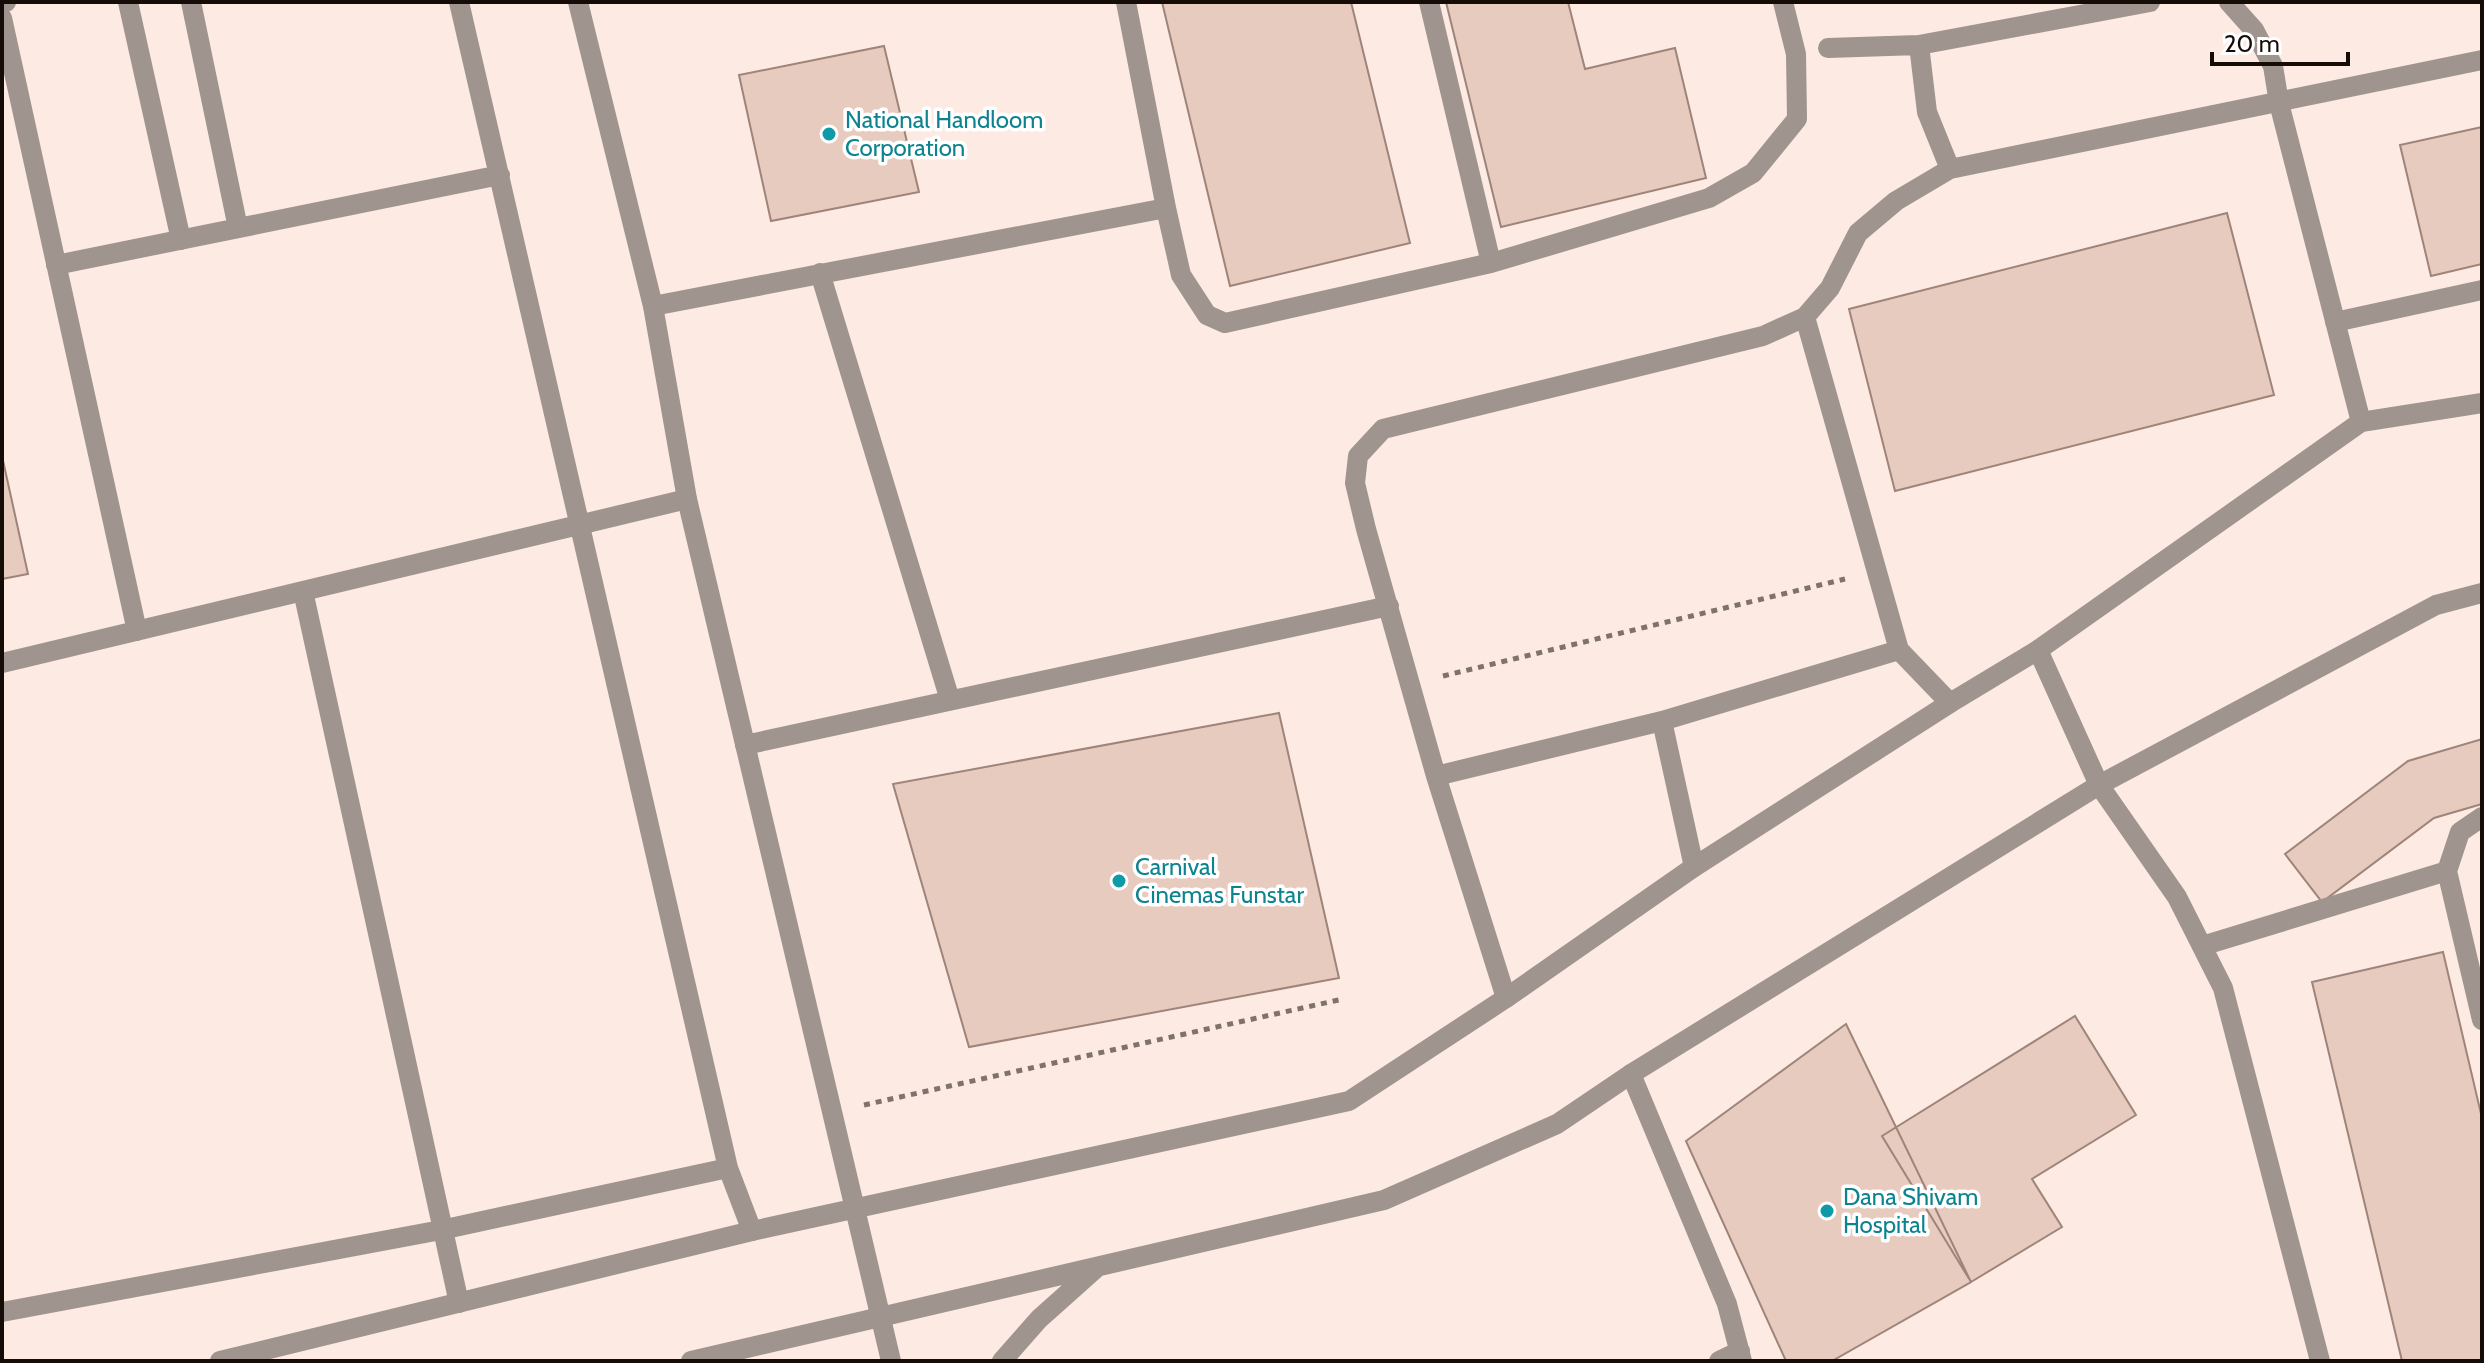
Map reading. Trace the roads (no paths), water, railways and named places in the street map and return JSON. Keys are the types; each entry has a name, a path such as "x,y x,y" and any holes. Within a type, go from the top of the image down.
{"street":[{"path":"128,2 181,240"},
{"path":"191,2 238,228"},
{"path":"459,2 728,1168 752,1231"},
{"path":"578,2 653,306 687,499 891,1361"},
{"path":"1126,2 1181,275 1207,315 1225,323 1491,263 1709,198 1753,173 1797,119 1796,54 1783,2"},
{"path":"1429,2 1491,263"},
{"path":"1828,48 1919,45 2150,2"},
{"path":"2229,2 2254,30 2273,66 2279,103 2361,422"},
{"path":"2,18 137,631"},
{"path":"1919,45 1927,112 1950,169"},
{"path":"1506,998 1436,776 1355,483 1358,456 1383,429 1763,336 1805,317 1830,288 1858,233 1896,201 1950,169 2482,60"},
{"path":"56,265 500,175"},
{"path":"653,306 1166,208"},
{"path":"820,273 950,700"},
{"path":"2335,322 2482,290"},
{"path":"1805,317 1899,650 1950,703"},
{"path":"220,1361 752,1231 1349,1101 1506,998 1694,867 2038,650 2361,422 2482,403"},
{"path":"2,663 687,499"},
{"path":"303,591 459,1303"},
{"path":"694,1361 1384,1200 1557,1124 1631,1074 2099,785 2436,605 2482,593"},
{"path":"745,745 1389,606"},
{"path":"1436,776 1662,721 1899,650"},
{"path":"2038,650 2099,785 2177,897 2223,988 2320,1361"},
{"path":"1662,721 1694,867"},
{"path":"2482,817 2460,832 2447,871 2482,1020"},
{"path":"2202,946 2447,871"},
{"path":"1631,1074 1727,1304 1741,1356 1719,1361"},
{"path":"2,1312 441,1230 728,1168"},
{"path":"1002,1361 1039,1319 1098,1266"}],"place":[{"name":"National Handloom Corporation","path":"829,134"},
{"name":"Carnival Cinemas Funstar","path":"1119,881"},
{"name":"Dana Shivam Hospital","path":"1827,1211"}]}
